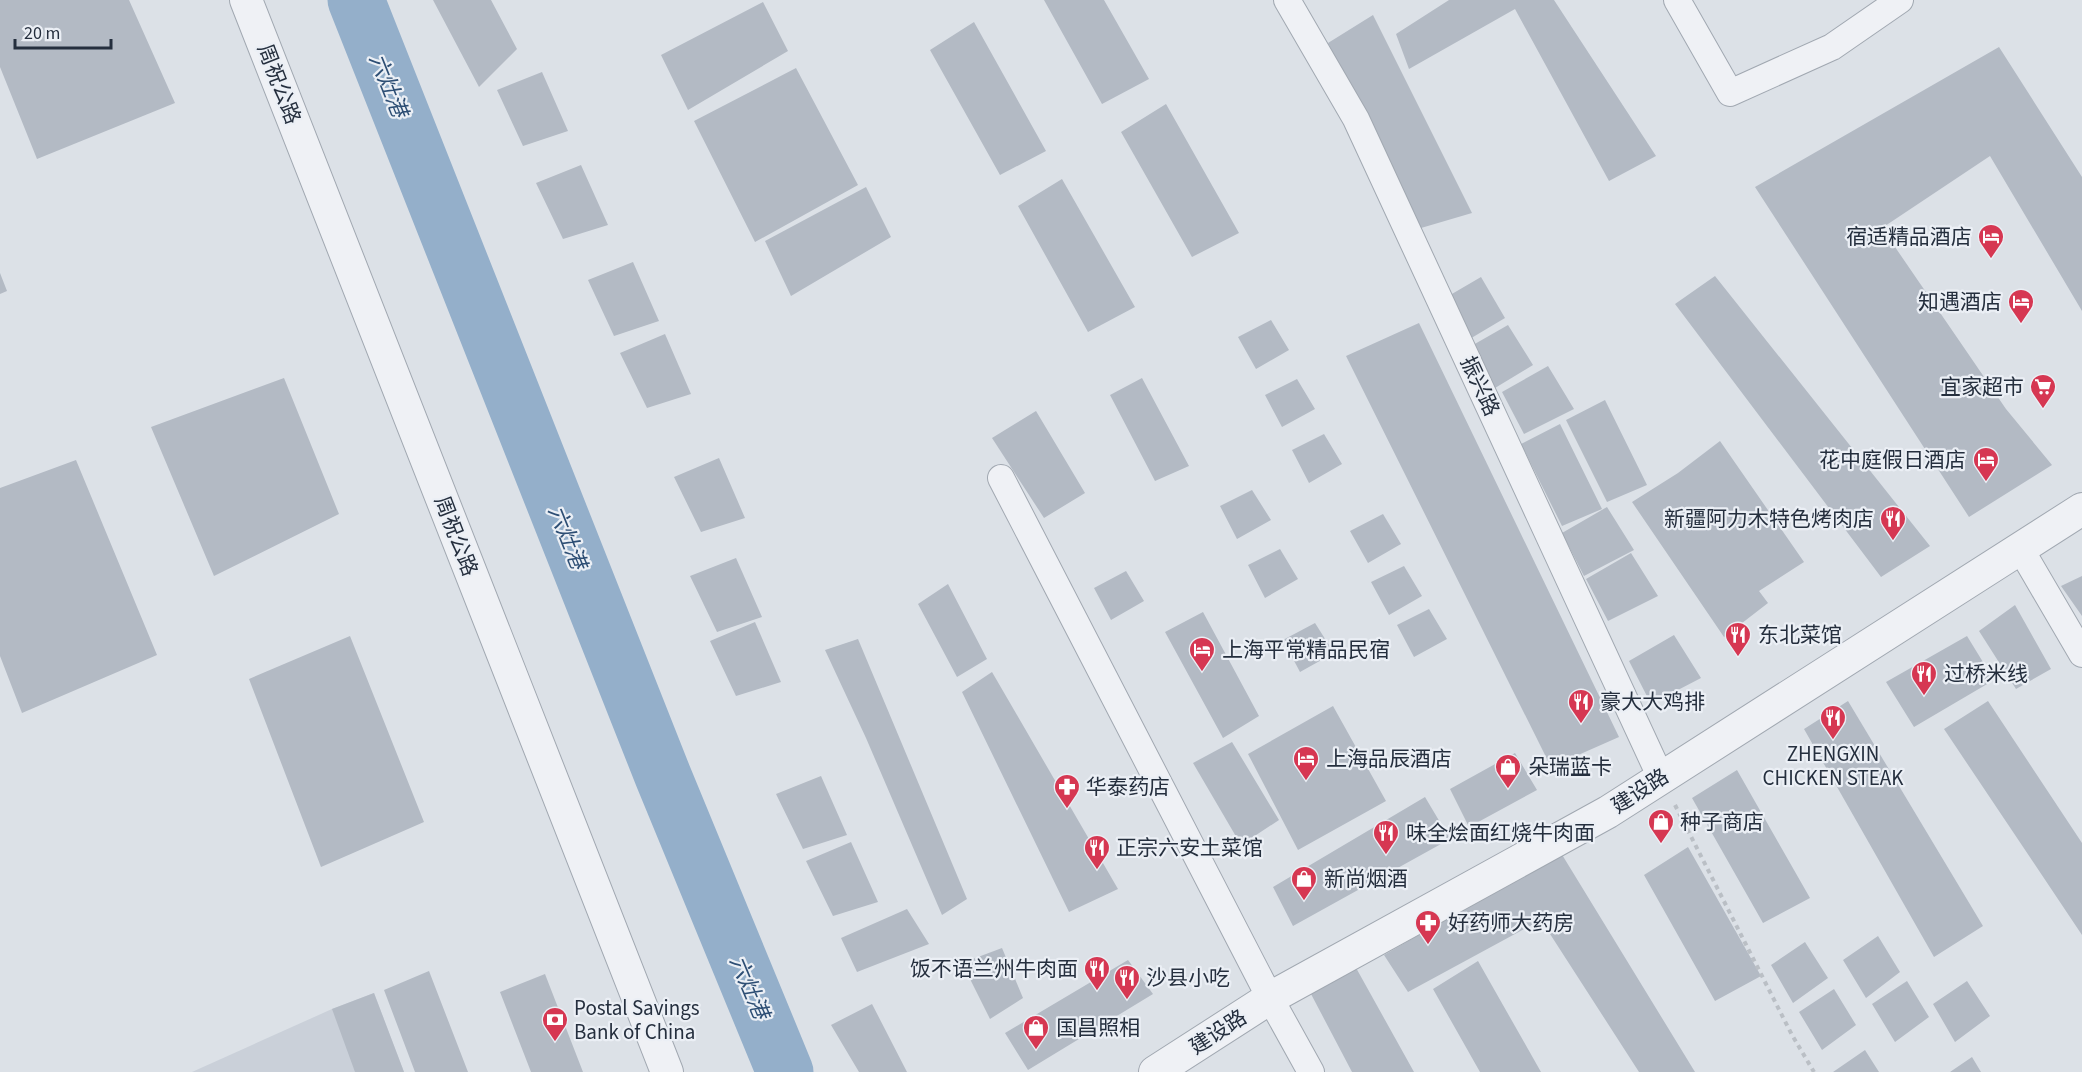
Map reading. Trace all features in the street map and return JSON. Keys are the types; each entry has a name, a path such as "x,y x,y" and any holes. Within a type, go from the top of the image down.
{"street":[{"name":"周祝公路","path":"246,0 667,1072"},
{"name":"振兴路","path":"1287,0 1356,119 1661,778"},
{"path":"1677,0 1730,93 1832,47 1900,0"},
{"path":"1001,478 1270,998 1311,1072"},
{"name":"建设路","path":"1155,1072 1270,998 1608,812 2082,509"},
{"path":"2020,548 2082,654"}],"path":[{"path":"1661,778 1792,1035 1814,1072"}],"shaded area":[{"path":"374,993 404,1072 192,1072 332,1009"}],"building":[{"path":"0,0 129,0 175,103 37,159 0,67"},
{"path":"433,0 491,0 517,49 479,87"},
{"path":"1044,0 1104,0 1149,79 1102,104"},
{"path":"1449,0 1554,0 1656,156 1609,181 1515,9 1409,69 1396,34"},
{"path":"763,2 788,51 688,110 661,55"},
{"path":"1373,15 1472,213 1421,228 1328,43"},
{"path":"974,22 1046,151 1000,175 930,50"},
{"path":"1999,47 2082,177 2082,311 1990,156 1882,228 2006,409 2052,465 1969,517 1755,187"},
{"path":"796,68 858,185 755,242 694,121"},
{"path":"542,72 568,131 523,146 497,90"},
{"path":"1166,104 1239,233 1192,257 1121,132"},
{"path":"581,165 608,225 563,239 536,183"},
{"path":"1062,179 1135,307 1088,332 1018,206"},
{"path":"866,187 891,237 791,296 765,241"},
{"path":"633,262 659,321 614,336 588,280"},
{"path":"0,273 7,291 0,294"},
{"path":"1715,276 1930,546 1881,577 1675,304"},
{"path":"1481,277 1505,318 1468,340 1445,298"},
{"path":"1271,320 1289,350 1256,369 1238,337"},
{"path":"1419,323 1619,737 1551,767 1346,356"},
{"path":"1508,325 1533,365 1495,388 1473,345"},
{"path":"665,334 691,394 647,408 620,353"},
{"path":"1548,366 1574,409 1524,434 1502,392"},
{"path":"284,378 339,514 214,576 151,427"},
{"path":"1142,378 1189,466 1155,481 1110,395"},
{"path":"1297,379 1315,409 1282,427 1265,395"},
{"path":"1605,400 1647,485 1607,502 1566,420"},
{"path":"1036,411 1085,493 1044,518 992,438"},
{"path":"1560,424 1602,509 1562,526 1521,444"},
{"path":"1324,434 1342,464 1309,483 1292,450"},
{"path":"1720,441 1804,562 1759,591 1768,603 1724,637 1632,502 1678,473"},
{"path":"719,458 745,518 701,532 674,477"},
{"path":"76,460 157,655 22,713 0,656 0,488"},
{"path":"1252,490 1271,520 1237,539 1220,506"},
{"path":"1607,507 1634,550 1584,576 1562,533"},
{"path":"1383,514 1401,544 1368,563 1350,531"},
{"path":"1280,549 1298,579 1265,598 1248,565"},
{"path":"1631,553 1658,596 1608,621 1586,579"},
{"path":"736,558 762,617 717,632 690,576"},
{"path":"1404,566 1422,596 1389,615 1371,582"},
{"path":"1126,571 1144,601 1111,620 1094,588"},
{"path":"2082,576 2082,616 2061,586"},
{"path":"948,584 987,659 957,677 918,604"},
{"path":"2015,605 2051,669 2016,689 1979,631"},
{"path":"1429,609 1447,639 1414,657 1397,625"},
{"path":"1203,612 1259,716 1223,738 1165,632"},
{"path":"755,622 781,682 736,696 710,641"},
{"path":"1315,623 1334,653 1300,672 1283,640"},
{"path":"1674,635 1701,678 1651,704 1629,661"},
{"path":"350,636 424,822 321,867 249,679"},
{"path":"1967,636 1994,680 1914,727 1886,682"},
{"path":"858,639 967,899 942,915 866,738 825,650"},
{"path":"992,672 1118,889 1069,912 962,692"},
{"path":"1848,701 1983,926 1934,957 1804,729"},
{"path":"1988,701 2082,843 2082,935 1944,729"},
{"path":"1333,706 1386,801 1298,850 1248,754"},
{"path":"1232,742 1279,820 1241,845 1193,763"},
{"path":"1515,753 1537,790 1469,827 1450,789"},
{"path":"1737,770 1810,898 1763,923 1692,798"},
{"path":"821,776 847,835 803,849 776,794"},
{"path":"1425,797 1450,839 1293,926 1273,887"},
{"path":"851,842 878,902 833,916 806,861"},
{"path":"1688,847 1761,976 1715,1001 1644,875"},
{"path":"1561,853 1695,1072 1639,1072 1541,920 1408,992 1384,955"},
{"path":"907,909 929,944 857,972 841,938"},
{"path":"1878,936 1900,972 1866,998 1843,960"},
{"path":"1805,942 1828,978 1793,1003 1771,965"},
{"path":"1002,948 1023,998 990,1019 962,963"},
{"path":"1128,960 1153,994 1028,1070 1005,1033"},
{"path":"1478,961 1541,1072 1480,1072 1433,989"},
{"path":"1355,966 1414,1072 1352,1072 1311,994"},
{"path":"429,971 468,1072 415,1072 384,990"},
{"path":"545,974 583,1072 531,1072 500,992"},
{"path":"1907,981 1929,1017 1895,1042 1872,1004"},
{"path":"1967,981 1990,1016 1955,1042 1933,1004"},
{"path":"1834,989 1856,1025 1822,1050 1799,1012"},
{"path":"374,993 404,1072 355,1072 332,1009"},
{"path":"872,1004 907,1072 859,1072 831,1025"},
{"path":"1865,1050 1879,1072 1833,1072"},
{"path":"1972,1057 1981,1072 1950,1072"}],"waterway":[{"name":"六灶港","path":"356,0 663,776 785,1072"}],"place":[{"name":"宿适精品酒店","path":"1991,260"},
{"name":"知遇酒店","path":"2021,325"},
{"name":"宜家超市","path":"2043,410"},
{"name":"花中庭假日酒店","path":"1986,483"},
{"name":"新疆阿力木特色烤肉店","path":"1893,542"},
{"name":"东北菜馆","path":"1738,658"},
{"name":"上海平常精品民宿","path":"1202,673"},
{"name":"过桥米线","path":"1924,697"},
{"name":"豪大大鸡排","path":"1581,725"},
{"name":"ZHENGXIN CHICKEN STEAK","path":"1833,741"},
{"name":"上海品辰酒店","path":"1306,782"},
{"name":"朵瑞蓝卡","path":"1508,790"},
{"name":"华泰药店","path":"1067,810"},
{"name":"种子商店","path":"1661,845"},
{"name":"味全烩面红烧牛肉面","path":"1386,856"},
{"name":"正宗六安土菜馆","path":"1097,871"},
{"name":"新尚烟酒","path":"1304,902"},
{"name":"好药师大药房","path":"1428,946"},
{"name":"饭不语兰州牛肉面","path":"1097,992"},
{"name":"沙县小吃","path":"1127,1001"},
{"name":"Postal Savings Bank of China","path":"555,1043"},
{"name":"国昌照相","path":"1036,1051"}]}
